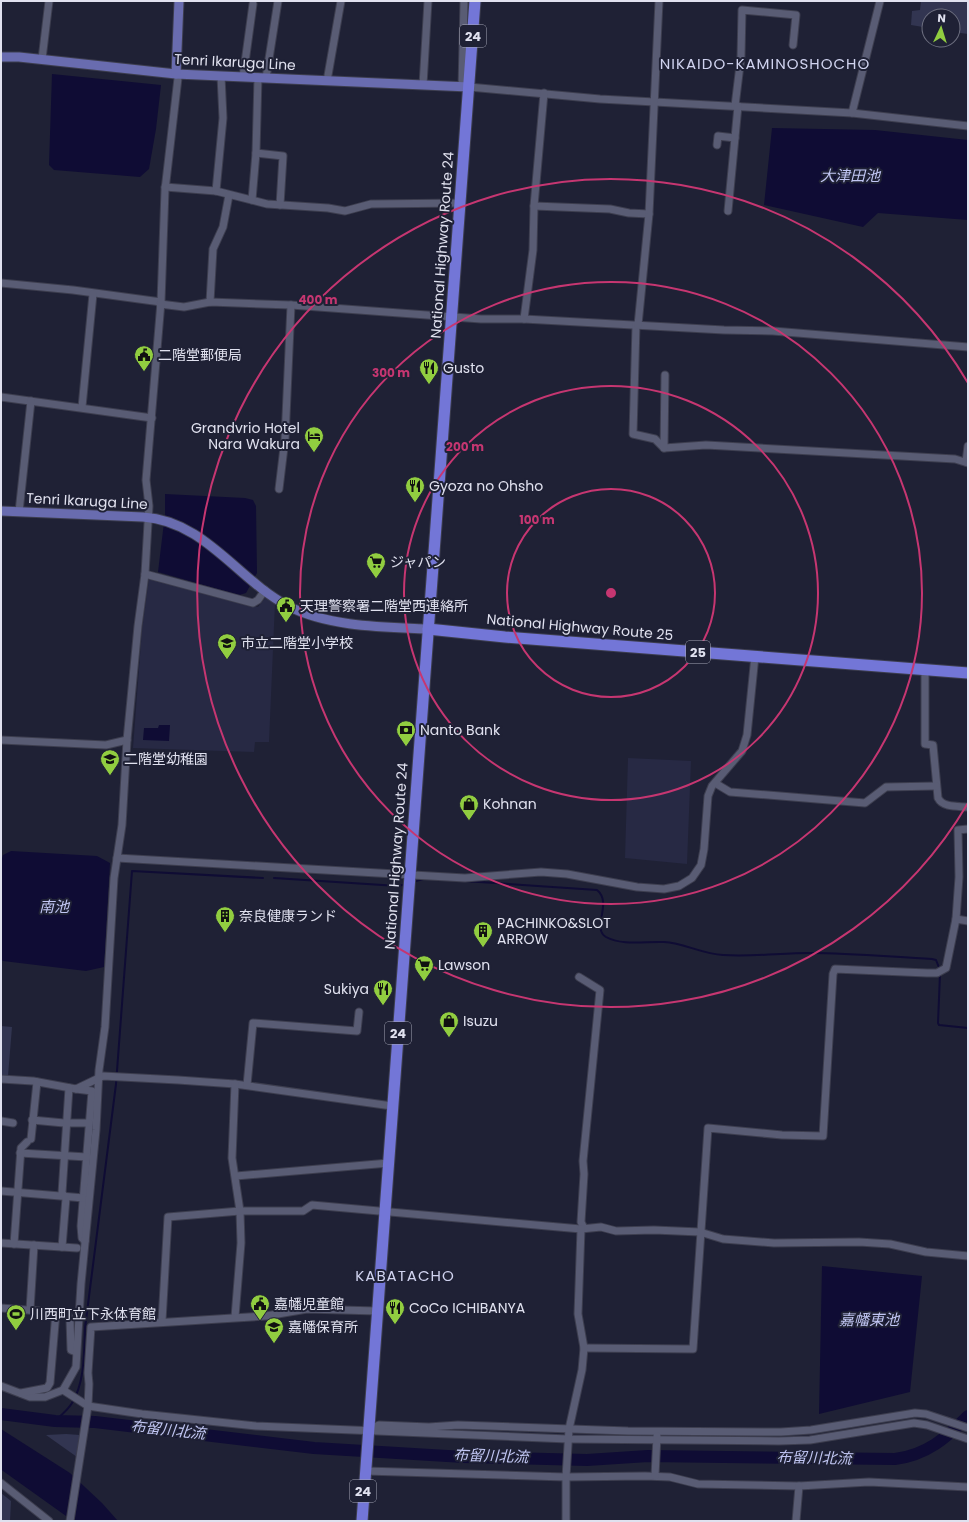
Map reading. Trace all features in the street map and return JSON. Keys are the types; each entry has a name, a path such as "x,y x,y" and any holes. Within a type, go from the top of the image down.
{"highway":[{"name":"National Highway Route 24","path":"362,1521 367,1434 389,1163 409,875 461,203 465,87 470,72 475,1"},
{"name":"National Highway Route 25","path":"428,629 505,637 968,673"}],"main road":[{"path":"176,74 175,69 179,1"},
{"name":"Tenri Ikaruga Line","path":"1,57 42,59 176,74 465,87"},
{"name":"Tenri Ikaruga Line","path":"1,511 148,517 160,520 187,529 202,538 261,587 288,606 314,617 349,622 428,629"}],"street":[{"path":"42,59 50,1"},
{"path":"252,200 262,77 278,1"},
{"path":"327,80 341,1"},
{"path":"423,85 428,1"},
{"path":"464,1 465,87 654,103 852,113 968,126"},
{"path":"659,1 649,214 637,325 633,434 655,439 664,448 714,445 956,459 967,462 968,446"},
{"path":"852,113 880,1"},
{"path":"243,77 253,4"},
{"path":"728,211 735,138 742,10 796,16 792,45"},
{"path":"85,1241 82,1238 81,1226 92,1091 96,1078 105,1027 114,878 122,825 127,740 138,626 145,574 148,517 146,480 160,303 165,187 178,78 176,74"},
{"path":"216,191 223,118 222,76"},
{"path":"524,319 532,257 534,206 544,93"},
{"path":"717,145 718,136 735,138"},
{"path":"256,153 283,156 280,205"},
{"path":"165,187 216,191 280,205 328,208 345,212 370,204 461,203"},
{"path":"210,302 213,249 223,227 229,195"},
{"path":"534,206 610,209 629,213 649,214"},
{"path":"1,284 93,294 184,307 210,302 291,305 481,319 524,319 724,330 773,331 968,347"},
{"path":"82,407 93,294"},
{"path":"279,489 285,439 291,305"},
{"path":"664,375 664,448"},
{"path":"1,398 82,407 152,418"},
{"path":"19,512 31,401"},
{"path":"145,574 253,603 258,600 261,587"},
{"path":"117,858 465,878 541,872 567,874 637,887 664,889 679,886 692,878 701,865 704,849 708,796 715,783 742,751 747,735 755,656"},
{"path":"925,670 925,744 933,745 936,786 940,802 950,806 968,807"},
{"path":"1,740 106,745 127,740"},
{"path":"715,783 730,792 864,803 886,787 936,786"},
{"path":"584,1348 693,1349 708,1128 782,1135 823,1136 832,974 835,969 927,973 942,971 947,964 956,920 958,830 968,829"},
{"path":"956,920 968,921"},
{"path":"566,1521 566,1475 569,1429 582,1370 584,1348 578,1314 584,1174 583,1161 600,990 580,977"},
{"path":"247,1085 253,1023 358,1031 359,1012"},
{"path":"73,1089 96,1078 112,1076 247,1085 392,1106"},
{"path":"65,1392 77,1367 76,1352 96,1130 96,1078"},
{"path":"1,1079 37,1082 92,1091"},
{"path":"14,1244 20,1153 21,1148 29,1140 37,1082"},
{"path":"235,1084 232,1158 236,1176 240,1211 241,1243 235,1317"},
{"path":"62,1247 66,1198 62,1193 67,1123 73,1089"},
{"path":"32,1120 90,1123"},
{"path":"1,1121 13,1123"},
{"path":"20,1153 87,1157"},
{"path":"236,1176 389,1163"},
{"path":"1,1191 18,1191 84,1198"},
{"path":"162,1321 168,1217 240,1211 303,1211 312,1205 582,1228 601,1227 616,1231 654,1230 700,1232 723,1239 774,1243 890,1244 926,1252 968,1256"},
{"path":"1,1243 77,1248"},
{"path":"30,1310 34,1245"},
{"path":"1,1308 67,1313 69,1317 71,1350 76,1352"},
{"path":"70,1521 84,1436 90,1384 87,1373 91,1327 162,1321 266,1316 307,1309 377,1311"},
{"path":"20,1393 47,1388 50,1383 56,1312"},
{"path":"77,1367 87,1373"},
{"path":"1,1386 30,1397 45,1397 65,1392 77,1399 87,1408 367,1434 568,1442 656,1443 810,1440 914,1423 968,1439"},
{"path":"367,1434 379,1425 429,1427 458,1425 657,1431 796,1431 915,1413 946,1420 968,1428"},
{"path":"655,1475 657,1431"},
{"path":"365,1465 566,1475 655,1475 698,1484 799,1486 869,1482 968,1487"},
{"path":"1,1483 49,1521"},
{"path":"796,1521 799,1486"}],"shaded area":[{"path":"921,1 968,1 968,34 961,33 961,8 921,8 921,27 911,25 912,11 920,10"},
{"path":"149,579 258,607 266,597 275,603 269,742 255,742 254,752 133,748 142,630"},
{"path":"628,758 691,761 687,864 625,858"},
{"path":"1,1026 12,1027 8,1076 1,1076"},
{"path":"46,1435 80,1435 77,1457"},
{"path":"1,1493 11,1501 10,1521 1,1521"}],"water":[{"path":"52,74 161,85 156,129 149,169 140,177 54,170 49,165"},
{"name":"大津田池","path":"772,128 875,130 968,140 968,220 878,213 863,227 764,205"},
{"path":"165,494 245,498 253,500 256,506 257,573 246,593 239,595 158,572 165,514"},
{"path":"159,725 170,725 169,741 143,740 144,728 158,728"},
{"name":"南池","path":"11,851 97,856 110,863 104,967 86,971 3,961 1,959 1,862 3,855"},
{"name":"嘉幡東池","path":"822,1266 922,1276 910,1392 819,1414"},
{"path":"1,1429 70,1473 102,1503 118,1521 73,1521 3,1471 1,1469"}],"waterway":[{"path":"55,1421 72,1403 82,1376 85,1328 116,1084 132,871 263,878"},
{"path":"274,878 398,886 402,885"},
{"path":"416,881 423,879"},
{"path":"464,881 597,890 601,895 603,902 601,922 602,933 612,940 679,944 708,953 723,955 745,956 826,953 932,959 936,960 940,970"},
{"path":"940,974 939,1025 968,1028"},
{"name":"布留川北流","path":"1,1414 55,1421 95,1422 314,1448 464,1457 587,1460 648,1456 895,1459 917,1454 935,1444 944,1438 968,1416"}],"place":[{"name":"二階堂郵便局","path":"144,372"},
{"name":"Gusto","path":"429,385"},
{"name":"Grandvrio Hotel Nara Wakura","path":"314,453"},
{"name":"Gyoza no Ohsho","path":"415,503"},
{"name":"ジャパン","path":"376,579"},
{"name":"天理警察署二階堂西連絡所","path":"286,623"},
{"name":"市立二階堂小学校","path":"227,660"},
{"name":"Nanto Bank","path":"406,747"},
{"name":"二階堂幼稚園","path":"110,776"},
{"name":"Kohnan","path":"469,821"},
{"name":"奈良健康ランド","path":"225,933"},
{"name":"PACHINKO&SLOT ARROW","path":"483,948"},
{"name":"Lawson","path":"424,982"},
{"name":"Sukiya","path":"383,1006"},
{"name":"Isuzu","path":"449,1038"},
{"name":"嘉幡児童館","path":"260,1321"},
{"name":"CoCo ICHIBANYA","path":"395,1325"},
{"name":"川西町立下永体育館","path":"16,1331"},
{"name":"嘉幡保育所","path":"274,1344"}],"district":[{"name":"NIKAIDO-KAMINOSHOCHO","path":"765,64"},
{"name":"KABATACHO","path":"405,1276"}]}
